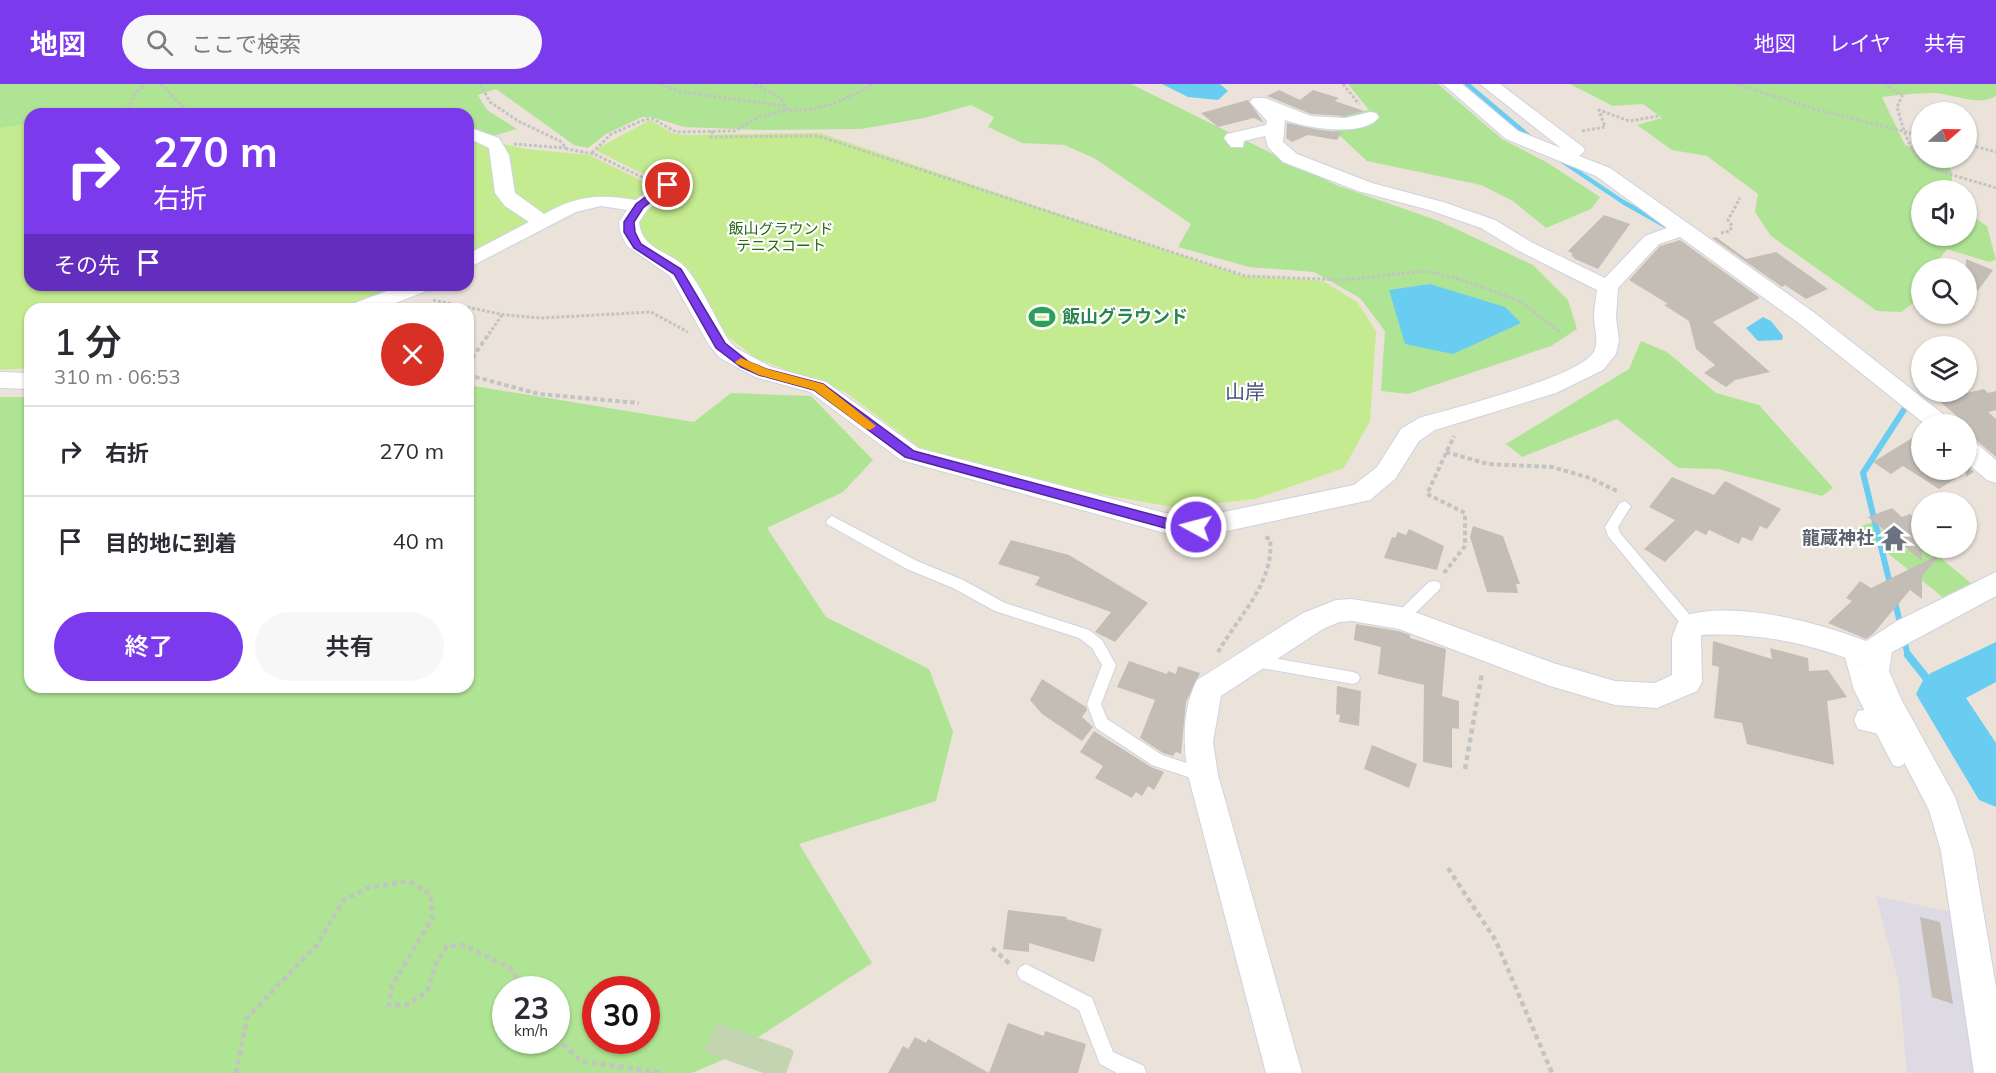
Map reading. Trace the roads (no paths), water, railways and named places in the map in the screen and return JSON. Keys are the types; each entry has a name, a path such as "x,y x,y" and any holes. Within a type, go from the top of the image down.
{"street":[{"path":"1452,84 1512,135 1603,172"},
{"path":"1489,84 1603,172 1808,319 1927,414"},
{"path":"1370,117 1352,123 1310,122 1294,118 1259,102 1276,120 1274,143 1290,158 1365,187 1436,206 1488,224 1524,246 1608,286"},
{"path":"1237,143 1233,138 1263,130 1274,134"},
{"path":"474,134 493,142 500,151 505,192 513,202 543,222"},
{"path":"666,186 640,206 628,226 633,240 637,246 678,272 724,350 745,364 763,372 818,387 910,454 1165,523 1196,527 1361,493 1386,473 1410,435 1427,424 1548,388 1595,365 1605,354 1608,340 1605,318 1608,286 1652,240 1683,229"},
{"path":"474,259 569,208 592,201 617,201 640,206"},
{"path":"376,303 407,291"},
{"path":"0,380 24,381"},
{"path":"1977,458 1996,474"},
{"path":"1863,651 1878,646 1903,629 1978,595 1996,583"},
{"path":"1284,1073 1203,775 1198,742 1207,689 1255,661 1313,621 1336,611 1361,611 1401,618 1582,685 1616,693 1657,696 1687,682 1686,638 1690,625 1719,621 1752,623 1838,640 1863,651 1944,807 1957,851 1992,1073"}],"lane":[{"path":"1625,506 1611,527 1615,536 1690,625"},
{"path":"832,521 912,565 958,584 1000,607 1084,634 1097,644 1109,665 1094,704 1101,723 1157,760 1203,775"},
{"path":"1401,618 1434,585"},
{"path":"1863,651 1851,663 1874,721 1898,760"},
{"path":"1255,661 1353,678"},
{"path":"1026,973 1086,1004 1106,1058 1137,1073"}],"water":[{"path":"1162,84 1220,84 1228,91 1218,100 1188,97"},
{"path":"1430,284 1505,307 1521,323 1453,354 1405,344 1389,290"},
{"path":"1763,317 1771,321 1783,336 1782,340 1758,341 1746,328"}],"waterway":[{"path":"1467,84 1531,138"},
{"path":"1562,161 1623,202 1669,228"},
{"path":"1891,588 1863,473 1907,405 1904,403"},
{"path":"1894,598 1908,656"},
{"path":"1908,655 1939,694"},
{"path":"1996,660 1947,686 1939,694 1996,785"}],"place":[{"name":"飯山グラウンド","path":"1042,317"},
{"name":"龍蔵神社","path":"1894,538"}],"district":[{"name":"山岸","path":"1245,392"}],"park label":[{"name":"飯山グラウンド テニスコート","path":"781,238"}]}
